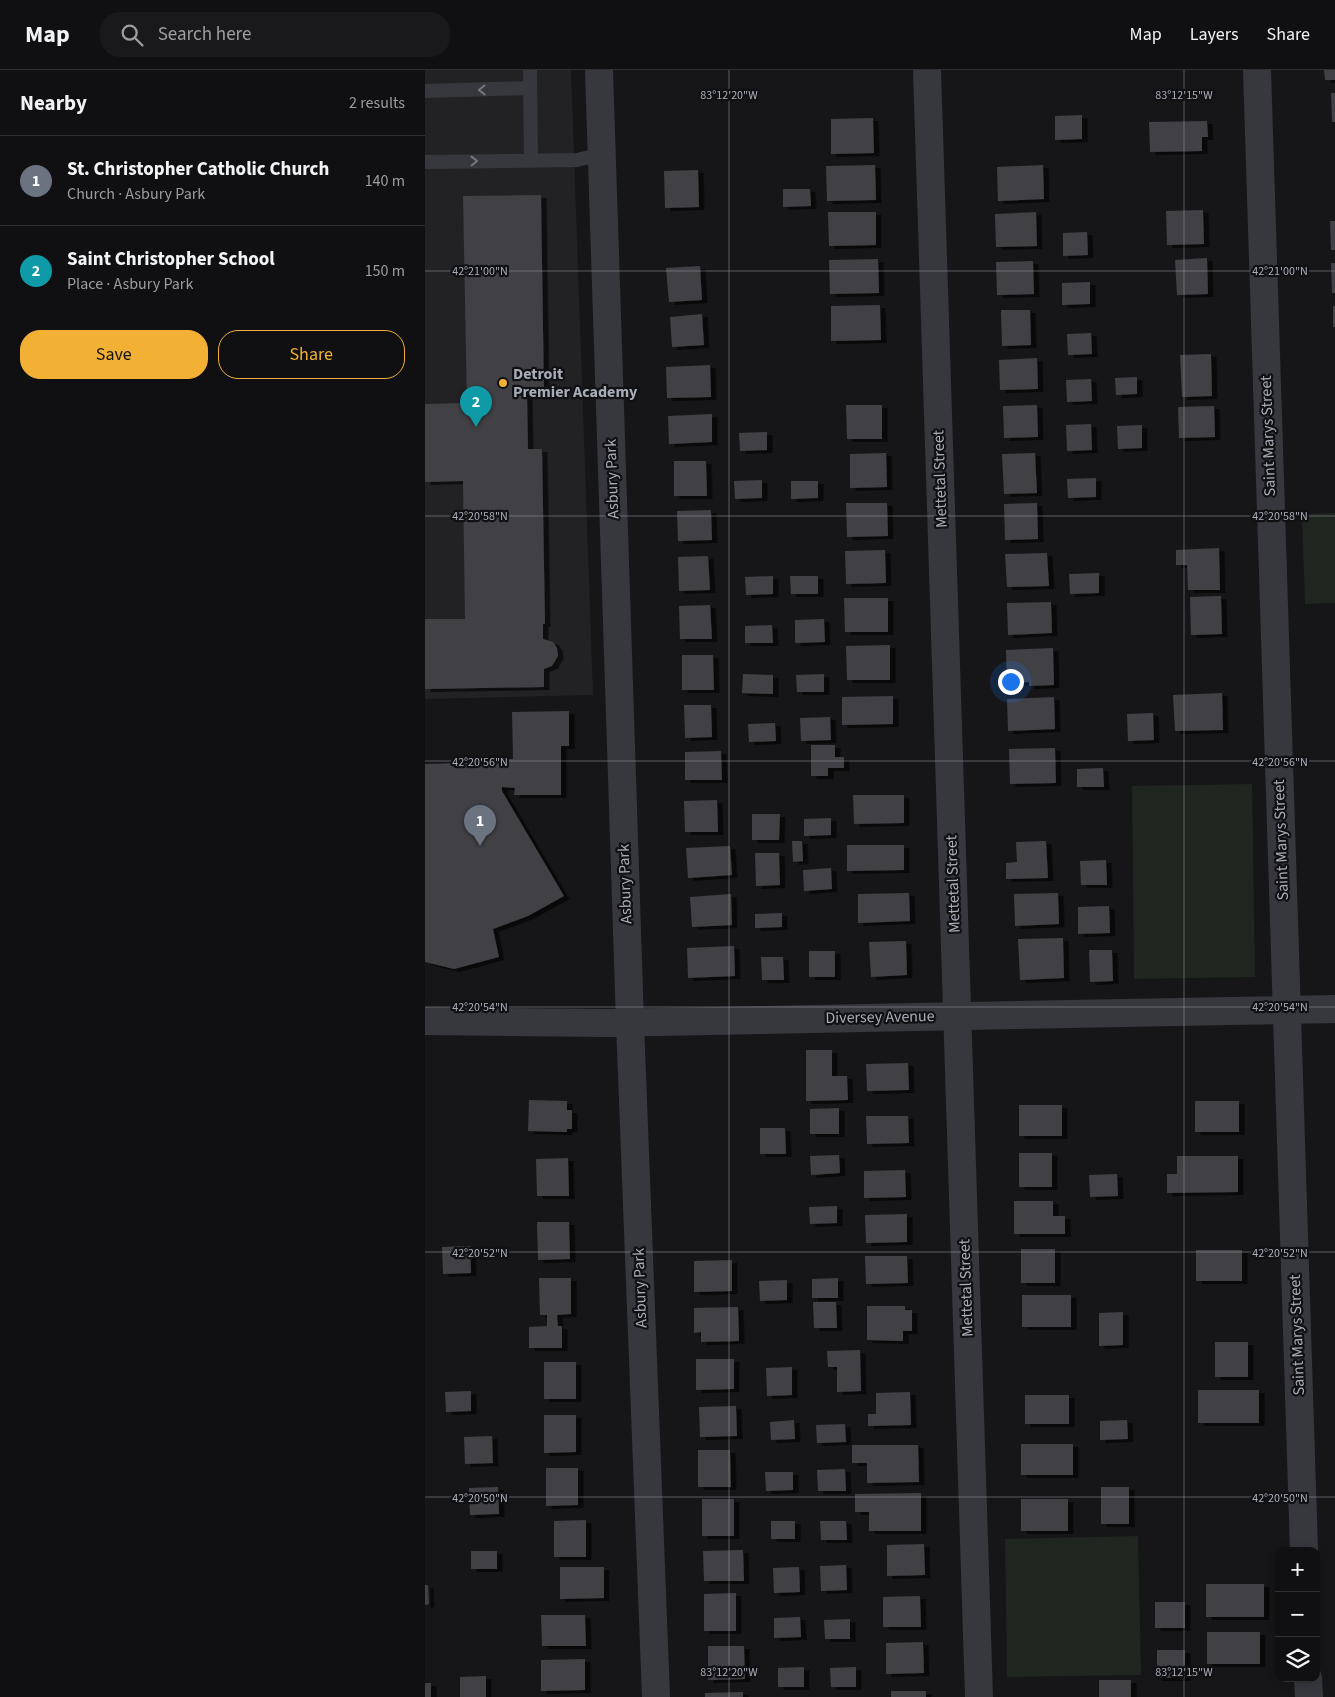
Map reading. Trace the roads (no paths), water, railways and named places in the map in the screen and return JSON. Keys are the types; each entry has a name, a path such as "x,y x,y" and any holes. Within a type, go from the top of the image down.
{"street":[{"name":"Asbury Park","path":"599,70 630,1023 656,1697"},
{"name":"Mettetal Street","path":"927,70 979,1697"},
{"name":"Saint Marys Street","path":"1257,70 1304,1547"},
{"name":"Diversey Avenue","path":"425,1021 630,1023 957,1015 1335,1009"},
{"path":"1308,1682 1309,1697"}],"lane":[{"path":"530,70 531,161"},
{"path":"425,91 530,88"},
{"path":"425,162 577,160 601,154"}],"place":[{"name":"Detroit Premier Academy","path":"503,383"},
{"name":"Saint Christopher School","path":"476,427"},
{"name":"St. Christopher Catholic Church","path":"480,846"}]}
